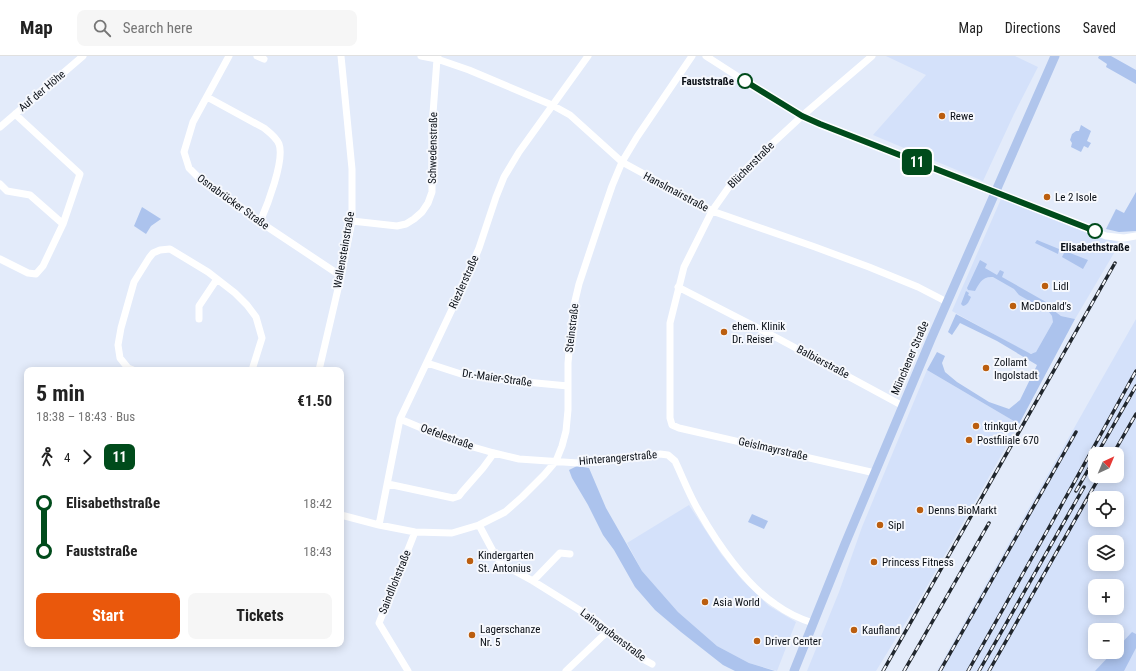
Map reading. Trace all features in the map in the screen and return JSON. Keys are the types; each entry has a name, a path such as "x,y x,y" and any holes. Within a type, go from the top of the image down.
{"main road":[{"name":"Münchener Straße","path":"794,671 947,302 1055,56"}],"street":[{"name":"Auf der Höhe","path":"0,127 83,56"},
{"name":"Osnabrücker Straße","path":"229,56 193,122 184,152 189,168 203,182 341,276"},
{"name":"Wallensteinstraße","path":"320,367 352,221 352,169 341,56"},
{"name":"Hanslmairstraße","path":"421,56 438,58 552,105 570,115 622,162 712,212 869,267 918,287 947,302"},
{"name":"Riezlerstraße","path":"379,525 400,419 464,284 479,248 504,177 519,152 588,56"},
{"name":"Steinstraße","path":"415,532 452,533 479,525 505,512 544,476 556,461 566,431 568,363 574,305 612,186 622,162 692,56"},
{"path":"706,56 802,116 820,124 1106,236 1124,238 1136,236"},
{"name":"Blücherstraße","path":"672,425 670,418 670,324 684,267 712,212 731,184 802,116 872,56"},
{"name":"Schwedenstraße","path":"352,221 397,226 406,224 422,212 428,203 432,192 432,127 438,58"},
{"path":"207,97 264,128 272,134 278,142 280,151 275,179 268,204 260,222"},
{"path":"0,260 28,273 36,274 44,266 64,224 80,174 15,114"},
{"path":"0,184 7,191 30,195 64,224"},
{"path":"127,367 120,358 118,345 120,328 134,282 153,253 160,250 170,249 191,261 235,292 256,317 262,338 253,367"},
{"path":"198,319 198,306 217,279"},
{"name":"Balbierstraße","path":"678,287 779,339 903,406"},
{"name":"Dr.-Maier-Straße","path":"427,363 461,374 568,386"},
{"name":"Oefelestraße","path":"400,419 452,441 494,453 519,459 556,461"},
{"name":"Geislmayrstraße","path":"672,425 679,428 875,473"},
{"path":"388,484 453,498 462,492 494,453"},
{"name":"Hinterangerstraße","path":"556,461 578,463 600,462 660,454 668,455 675,461 702,517 717,541 740,570 761,593 775,604 813,623"},
{"path":"344,516 415,532"},
{"name":"Laimgrubenstraße","path":"479,525 495,555 502,564 597,620 641,658 652,664"},
{"name":"Saindllohstraße","path":"408,671 379,623 415,532"},
{"path":"533,581 560,553 570,554"},
{"path":"566,671 608,631"}],"shaded area":[{"path":"886,56 1015,56 1038,67 983,181 873,135 926,75"},
{"path":"1099,56 1111,56 1136,70 1136,84 1106,67 1107,64 1098,58"},
{"path":"1081,125 1091,131 1087,141 1091,143 1088,148 1084,146 1081,152 1071,147 1072,143 1070,140 1072,134 1079,131"},
{"path":"1136,192 1136,231 1119,232 1106,229 1116,209 1124,213"},
{"path":"1001,199 1120,243 1075,319 1057,315 1034,354 1028,353 952,311"},
{"path":"142,207 161,219 151,226 146,234 134,226"},
{"path":"1037,240 1059,249 1058,254 1035,243"},
{"path":"1065,251 1088,260 1083,269 1062,257"},
{"path":"980,260 987,264 985,268 997,275 1000,270 1004,272 1002,277 1053,306 1053,310 1061,316 1075,319 1019,424 927,370 937,352 945,356 942,363 945,372 957,382 989,402 1009,409 1020,400 1037,365 997,341 960,323 952,335 948,332 956,314 1031,354 1036,352 1053,322 1052,316 1049,312 1019,295 1014,289 993,277 984,279 975,291 968,290 967,288"},
{"path":"966,291 971,297 967,304 963,306 961,304"},
{"path":"1136,319 1136,671 937,671"},
{"path":"927,370 1019,424 917,604 876,671 807,671 839,592 862,527"},
{"path":"577,466 589,468 606,508 642,571 678,612 717,646 749,663 775,671 735,671 723,665 655,610 635,587 614,550 603,535 572,478 569,470"},
{"path":"689,505 721,554 742,580 769,606 796,622 777,671 749,663 717,646 678,612 642,571 627,543"},
{"path":"752,514 768,521 764,529 748,522"},
{"path":"1132,632 1136,634 1136,648 1124,671 1095,671 1106,659 1124,659 1124,641"}],"railway":[{"path":"883,671 1115,263"},
{"path":"968,671 1136,371"},
{"path":"1101,447 1136,386"},
{"path":"1117,447 1136,414"},
{"path":"940,671 1076,432"},
{"path":"1076,491 1088,470"},
{"path":"989,671 1096,483"},
{"path":"979,671 1084,487"},
{"path":"904,671 989,523"}],"bus line":[{"name":"11","path":"745,81 802,116 820,124 1095,231"}],"place":[{"name":"Fauststraße","path":"745,81"},
{"name":"Rewe","path":"942,116"},
{"name":"Le 2 Isole","path":"1047,197"},
{"name":"Elisabethstraße","path":"1095,231"},
{"name":"Lidl","path":"1045,286"},
{"name":"McDonald's","path":"1013,306"},
{"name":"ehem. Klinik Dr. Reiser","path":"724,332"},
{"name":"Zollamt Ingolstadt","path":"986,368"},
{"name":"trinkgut","path":"976,426"},
{"name":"Postfiliale 670","path":"969,440"},
{"name":"Denns BioMarkt","path":"920,510"},
{"name":"Sipl","path":"880,525"},
{"name":"Kindergarten St. Antonius","path":"470,561"},
{"name":"Princess Fitness","path":"874,562"},
{"name":"Asia World","path":"705,602"},
{"name":"Kaufland","path":"854,630"},
{"name":"Lagerschanze Nr. 5","path":"472,635"},
{"name":"Driver Center","path":"757,641"}]}
